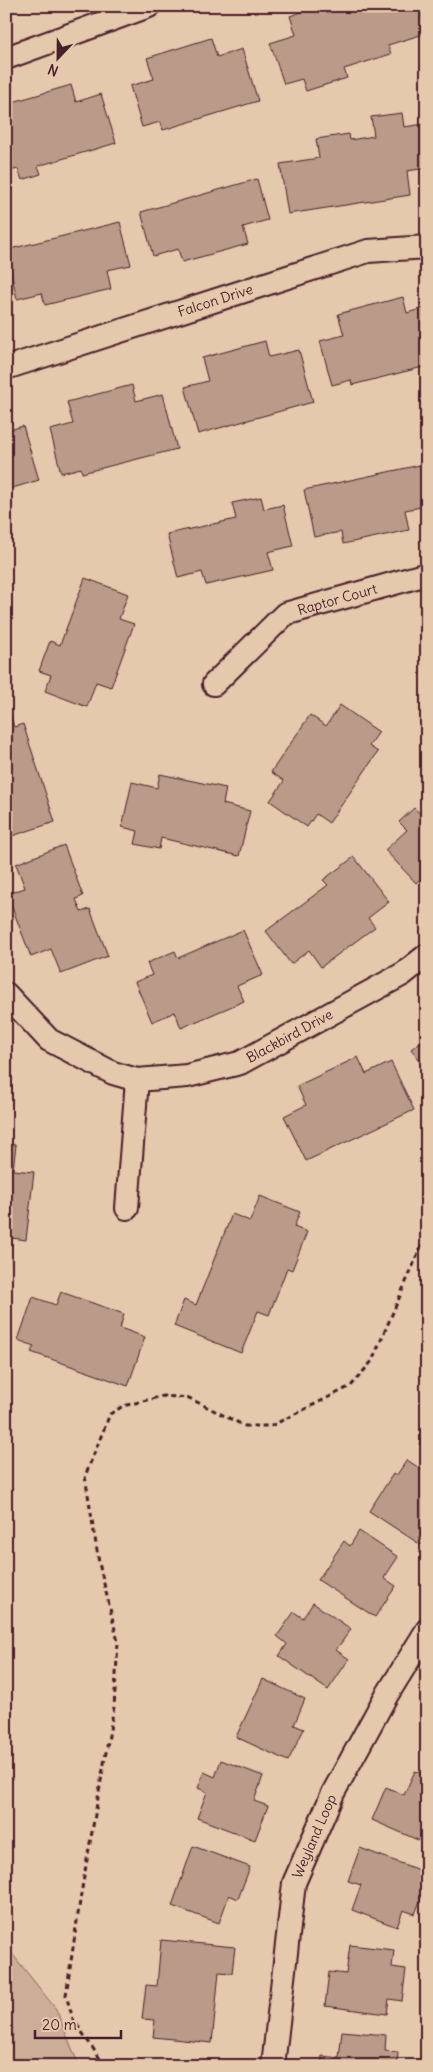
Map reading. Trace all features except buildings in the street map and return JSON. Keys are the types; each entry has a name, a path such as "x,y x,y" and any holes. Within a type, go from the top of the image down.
{"street":[{"path":"6,58 149,6"},
{"name":"Falcon Drive","path":"6,368 368,251 427,247"},
{"name":"Raptor Court","path":"214,684 285,614 427,574"},
{"name":"Blackbird Drive","path":"6,994 49,1040 113,1073 137,1080 187,1076 240,1063 402,974 427,954"},
{"path":"127,1208 137,1080"},
{"name":"Weyland Loop","path":"273,2066 294,1883 333,1793 385,1698 427,1630"}],"path":[{"path":"105,2066 73,2019 66,1995 81,1894 114,1707 118,1642 99,1563 85,1476 100,1435 110,1414 123,1406 164,1396 189,1398 245,1426 271,1426 351,1386 372,1361 427,1233"}],"shaded area":[{"path":"6,1946 56,2009 79,2066 6,2066"}]}
